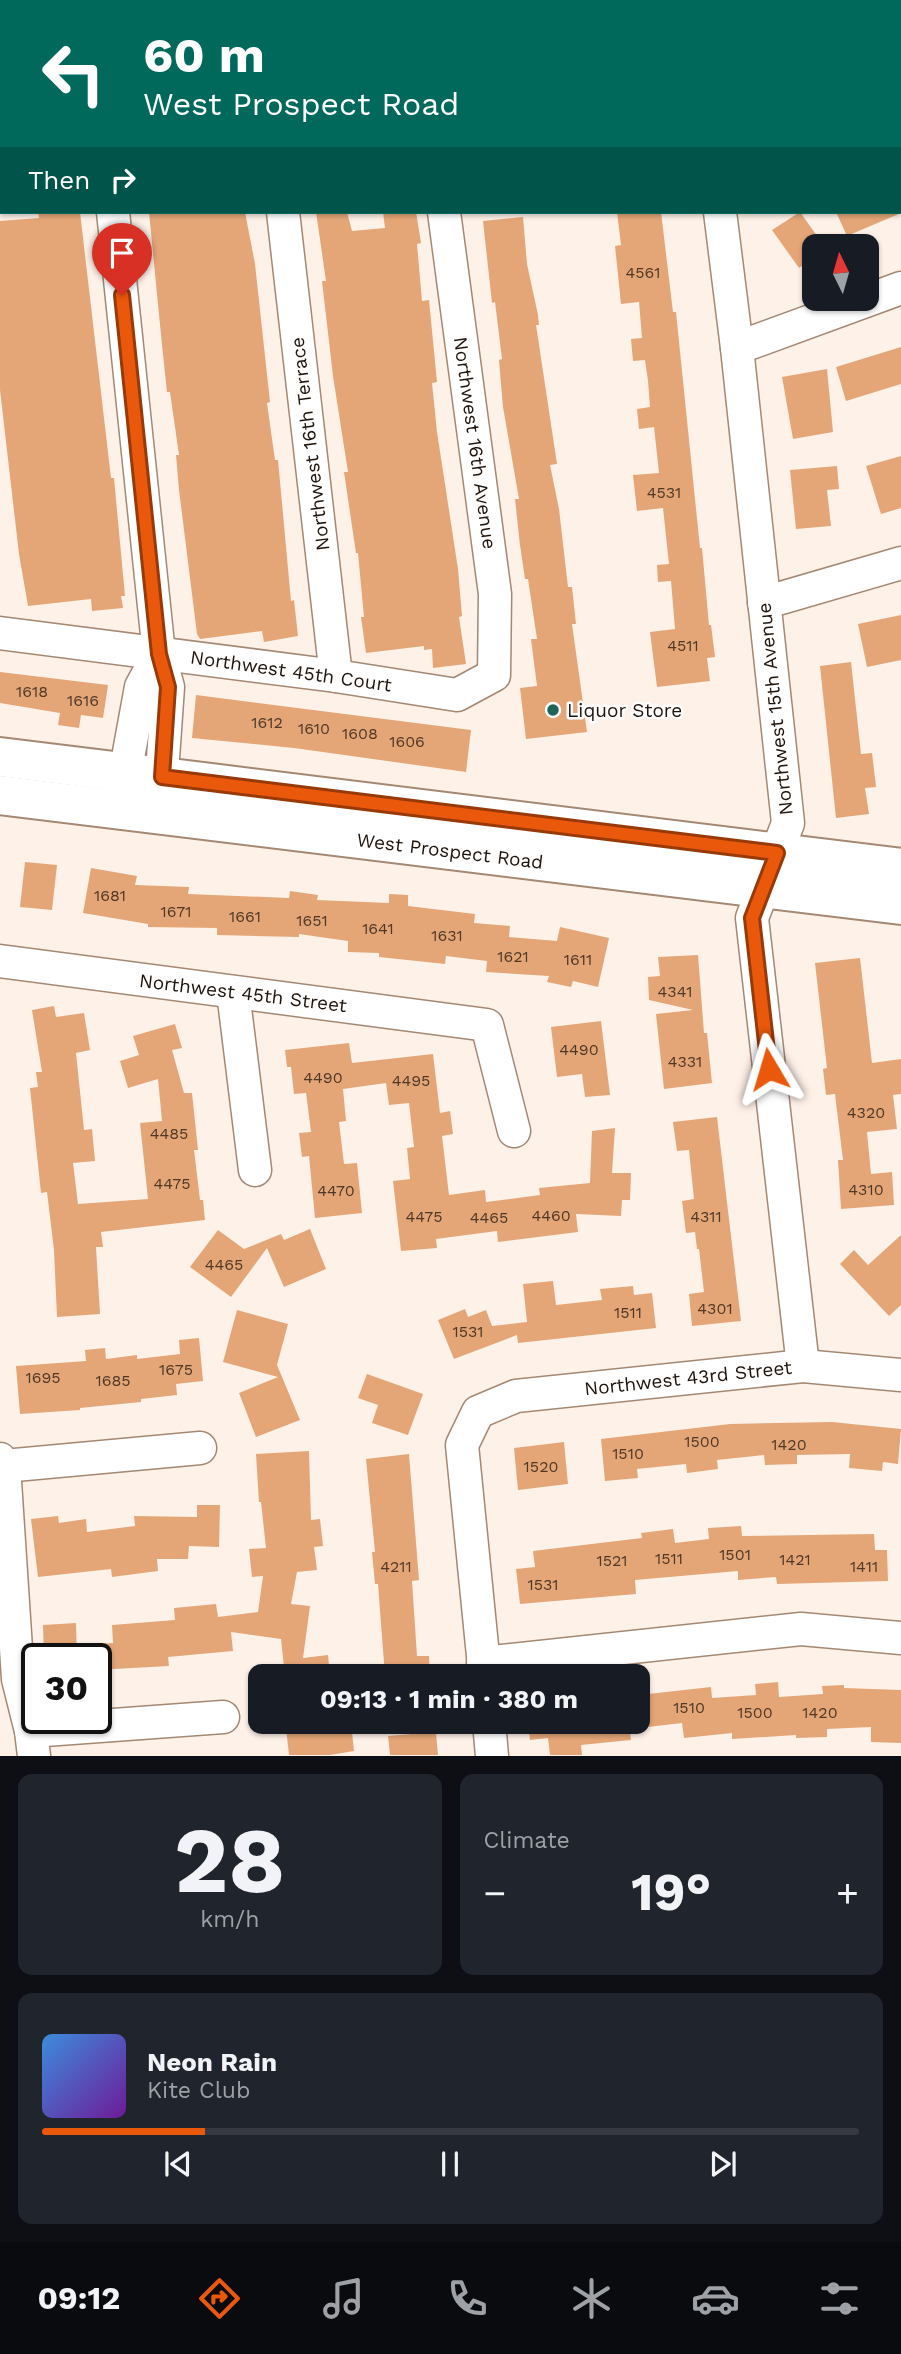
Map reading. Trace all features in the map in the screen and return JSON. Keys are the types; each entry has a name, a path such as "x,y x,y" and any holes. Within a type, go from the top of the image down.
{"main road":[{"name":"West Prospect Road","path":"3,758 901,868"},
{"name":"West Prospect Road","path":"0,795 901,905"}],"street":[{"path":"113,214 159,654 168,687 144,775 118,810"},
{"name":"Northwest 16th Terrace","path":"283,214 336,676"},
{"name":"Northwest 16th Avenue","path":"444,214 495,594 494,675"},
{"name":"Northwest 15th Avenue","path":"720,214 788,823 752,918 803,1366"},
{"path":"737,348 901,288"},
{"path":"764,603 901,563"},
{"name":"Northwest 45th Court","path":"0,633 336,676 457,695 494,675"},
{"path":"0,795 3,758"},
{"path":"144,775 159,815"},
{"name":"Northwest 45th Street","path":"0,961 486,1025 514,1131"},
{"path":"233,992 255,1170"},
{"name":"Northwest 43rd Street","path":"483,1664 462,1445 478,1412 516,1396 803,1366 901,1375"},
{"path":"200,1448 2,1463 9,1680 32,1743 223,1717"},
{"path":"530,1664 801,1629 901,1638"},
{"path":"490,1734 492,1755"}],"building":[{"path":"38,214 80,214 111,478 114,478 125,596 121,596 123,608 92,611 91,599 28,606 19,554 0,390 0,221 39,218"},
{"path":"149,214 245,214 255,264 270,402 267,403 275,460 278,460 291,601 294,600 298,636 264,642 262,631 200,639 197,634 179,490 176,455 179,455 170,392 167,392"},
{"path":"316,214 348,214 352,231 385,228 383,214 416,214 421,243 417,244 422,301 429,300 437,382 432,383 458,569 462,616 459,617 466,664 433,668 432,649 424,650 424,646 366,653 361,617 364,617 358,553 344,472 348,472 322,281 326,281"},
{"path":"617,214 661,214 673,312 676,312 700,548 715,657 707,658 710,681 657,687 650,632 675,629 671,581 658,582 657,565 669,564 663,508 637,511 633,475 659,473 654,427 639,429 637,409 650,407 648,381 645,360 633,361 631,339 642,338 639,302 621,304 615,246 621,245"},
{"path":"797,214 801,214 816,234 802,234 802,266 799,268 772,230"},
{"path":"837,214 899,214 846,234"},
{"path":"523,217 527,264 538,315 539,325 536,325 557,464 550,465 559,509 568,587 572,587 576,624 572,624 587,732 526,739 520,688 537,686 531,639 537,639 520,545 515,499 519,499 503,407 499,360 502,359 495,302 492,303 483,221"},
{"path":"901,347 901,384 846,401 836,367"},
{"path":"827,369 833,432 793,439 782,377"},
{"path":"901,456 901,508 881,514 866,466"},
{"path":"837,466 839,489 827,490 831,526 796,529 790,470"},
{"path":"901,615 901,660 867,667 858,624"},
{"path":"851,662 861,754 872,753 876,787 865,788 869,814 836,818 820,666"},
{"path":"0,672 108,685 103,718 81,715 79,728 58,725 60,713 0,703"},
{"path":"196,695 471,730 466,772 294,748 192,738"},
{"path":"25,862 57,865 52,910 20,907"},
{"path":"91,868 137,876 135,885 189,887 188,894 289,898 290,891 318,895 317,900 389,903 389,894 408,895 408,906 475,914 474,923 510,926 509,937 557,941 560,927 609,938 598,987 573,981 571,987 547,982 549,976 486,972 487,961 446,956 445,964 379,957 379,953 348,952 348,941 299,934 299,937 217,935 217,928 148,927 148,924 83,913"},
{"path":"698,955 704,1033 707,1033 712,1083 664,1089 656,1014 693,1010 649,1000 648,977 660,976 658,957"},
{"path":"860,958 872,1063 901,1059 901,1094 893,1095 897,1129 867,1132 871,1174 892,1172 894,1205 841,1209 838,1160 843,1160 835,1094 826,1095 823,1069 827,1068 815,963"},
{"path":"54,1006 56,1017 84,1013 90,1050 76,1053 84,1130 92,1129 95,1161 73,1163 78,1204 148,1199 140,1123 162,1121 158,1079 128,1088 120,1061 139,1055 133,1036 175,1024 182,1048 172,1050 184,1093 192,1093 198,1150 194,1150 205,1220 101,1232 103,1247 96,1247 100,1314 57,1317 54,1250 47,1192 41,1193 30,1088 38,1087 36,1072 42,1072 32,1010"},
{"path":"601,1021 610,1095 585,1097 582,1074 557,1077 551,1027"},
{"path":"349,1043 352,1063 433,1054 440,1113 450,1111 453,1134 442,1136 449,1195 485,1190 486,1202 540,1195 539,1188 590,1183 592,1131 615,1128 612,1173 631,1173 630,1200 622,1200 621,1216 576,1214 578,1232 498,1242 497,1231 436,1239 437,1248 401,1251 393,1181 410,1179 407,1148 414,1147 409,1103 389,1105 386,1083 343,1089 346,1121 339,1122 344,1164 357,1163 362,1213 315,1218 309,1156 302,1157 299,1133 311,1132 306,1093 294,1094 291,1067 287,1067 285,1050"},
{"path":"717,1117 741,1321 692,1326 689,1294 704,1292 695,1232 686,1233 682,1201 694,1199 689,1150 677,1151 673,1122"},
{"path":"310,1229 326,1269 284,1287 267,1248 231,1297 190,1267 218,1230 244,1249 281,1234 284,1240"},
{"path":"901,1235 901,1305 889,1316 840,1264 854,1250 868,1265"},
{"path":"553,1281 556,1305 602,1300 600,1289 633,1286 634,1295 652,1293 656,1328 518,1343 517,1335 454,1359 438,1320 465,1309 468,1317 486,1310 492,1326 527,1322 523,1284"},
{"path":"237,1310 288,1324 277,1365 300,1420 256,1437 239,1393 278,1377 223,1362"},
{"path":"199,1338 203,1381 176,1384 177,1395 80,1410 20,1414 16,1366 86,1361 85,1350 105,1348 106,1359 180,1354 179,1340"},
{"path":"367,1374 423,1394 408,1435 372,1423 378,1405 358,1398"},
{"path":"832,1422 901,1429 898,1464 883,1462 882,1471 849,1468 850,1454 797,1455 797,1464 765,1465 764,1455 717,1460 718,1469 687,1473 686,1464 637,1469 638,1478 605,1481 601,1439 730,1424"},
{"path":"564,1442 568,1484 518,1490 514,1448"},
{"path":"309,1451 311,1520 320,1519 323,1546 314,1547 317,1570 297,1572 291,1604 310,1606 303,1658 328,1655 329,1664 284,1664 281,1639 231,1632 233,1651 168,1657 169,1666 112,1669 112,1625 175,1620 174,1608 216,1604 218,1617 258,1612 263,1576 252,1577 249,1549 266,1548 256,1454"},
{"path":"409,1454 419,1580 412,1581 417,1656 429,1656 429,1664 384,1664 378,1584 375,1584 372,1552 375,1552 366,1459"},
{"path":"197,1505 220,1505 219,1547 189,1546 188,1559 157,1559 158,1571 112,1577 111,1569 38,1577 31,1519 58,1516 59,1523 86,1519 87,1532 135,1526 134,1516 197,1517"},
{"path":"741,1526 742,1536 874,1534 875,1550 887,1550 888,1581 777,1584 776,1577 738,1580 738,1571 635,1580 636,1594 520,1604 516,1569 535,1567 533,1551 642,1538 641,1533 673,1529 675,1543 709,1539 708,1528"},
{"path":"76,1623 77,1643 44,1643 43,1625"},
{"path":"778,1682 779,1697 823,1694 822,1686 844,1685 844,1688 901,1690 901,1743 871,1742 871,1727 827,1729 827,1737 796,1738 796,1735 732,1739 732,1733 684,1738 682,1723 650,1727 650,1694 711,1687 712,1698 756,1695 755,1684"},
{"path":"287,1734 352,1734 354,1751 330,1755 289,1755"},
{"path":"436,1734 438,1755 390,1755 388,1736"},
{"path":"529,1734 630,1734 631,1740 581,1745 582,1755 550,1755 548,1738 530,1740"}],"place":[{"name":"Liquor Store","path":"553,710"}],"route":[{"path":"122,295 159,654 168,687 162,777 777,853 752,918 769,1069"}]}
